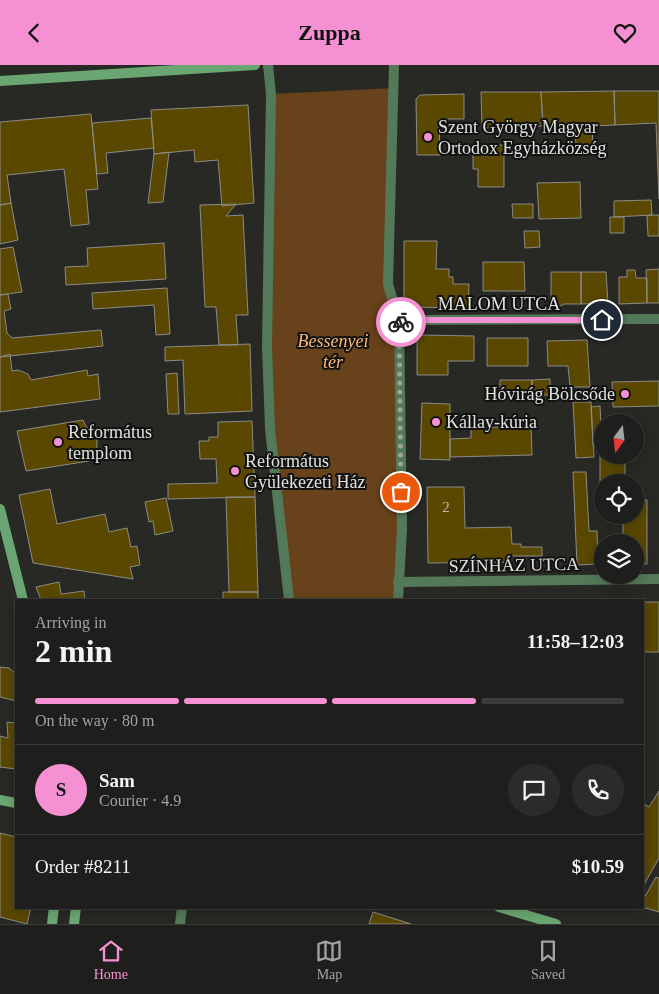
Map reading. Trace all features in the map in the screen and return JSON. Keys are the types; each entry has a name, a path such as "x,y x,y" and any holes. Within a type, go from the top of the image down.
{"street":[{"path":"0,81 255,65"},
{"path":"268,65 271,94 267,346 270,429 289,599"},
{"path":"394,65 388,284 399,322 402,529 398,599"},
{"name":"MALOM UTCA","path":"399,322 414,320 659,319"},
{"path":"0,509 23,599"},
{"path":"0,533 9,539"},
{"name":"SZÍNHÁZ UTCA","path":"398,582 659,579"},
{"path":"0,799 15,803"},
{"path":"52,924 54,909"},
{"path":"74,924 76,909"},
{"path":"180,924 182,909"},
{"path":"506,909 556,924"}],"green space":[{"name":"Bessenyei tér","path":"394,88 388,284 399,322 398,599 289,599 270,429 271,94"}],"building":[{"path":"614,91 659,91 659,199 656,123 615,125"},
{"path":"614,91 615,125 592,126 593,146 576,146 575,125 543,126 541,92"},
{"path":"481,92 541,92 543,126 482,128"},
{"name":"Szent György Magyar Ortodox Egyházközség","path":"464,94 464,119 439,119 440,155 417,155 416,99 420,95"},
{"path":"248,105 254,203 222,206 218,160 195,162 194,150 154,154 151,110"},
{"path":"91,114 98,189 86,190 89,224 71,226 64,169 7,175 11,203 0,205 0,122"},
{"path":"151,118 154,148 106,153 108,173 97,174 92,123"},
{"path":"479,145 504,145 504,187 478,187 478,169 473,169 473,151 479,151"},
{"path":"169,152 163,202 148,203 154,154"},
{"path":"580,182 581,218 539,219 537,183"},
{"path":"651,200 652,215 614,217 614,201"},
{"path":"11,203 18,240 0,244 0,205"},
{"path":"236,204 226,216 243,215 248,315 236,315 238,345 219,345 216,307 205,307 200,205"},
{"path":"512,204 533,204 533,218 513,218"},
{"path":"659,215 659,236 648,236 647,216"},
{"path":"610,217 624,217 624,233 610,233"},
{"path":"524,231 539,231 540,247 525,248"},
{"path":"404,241 437,241 436,269 449,269 449,277 453,277 453,284 469,284 468,308 404,307"},
{"path":"164,243 166,279 66,285 65,267 88,266 87,248"},
{"path":"13,247 22,292 0,295 0,249"},
{"path":"483,262 524,262 525,291 483,291"},
{"path":"659,269 659,303 647,303 646,270"},
{"path":"627,270 635,270 636,278 647,278 647,303 619,304 619,277 627,277"},
{"path":"551,272 581,272 581,304 564,304 558,307 551,304"},
{"path":"581,272 606,272 608,303 581,304"},
{"path":"167,288 170,334 156,335 154,305 93,309 92,293"},
{"path":"8,294 11,309 4,311 7,333 12,338 101,330 103,346 0,357 0,295"},
{"path":"420,335 474,336 474,361 448,361 448,375 417,375 417,340"},
{"path":"487,338 528,338 528,366 487,366"},
{"path":"587,340 590,387 570,387 568,366 548,366 547,341"},
{"path":"250,344 252,411 185,414 183,360 165,361 165,347"},
{"path":"10,354 12,371 18,370 28,374 31,380 87,370 88,376 98,374 100,399 0,412 0,357"},
{"path":"177,373 179,414 168,414 166,374"},
{"path":"550,379 550,386 558,387 559,395 532,395 532,380"},
{"path":"500,380 532,380 532,395 500,395"},
{"path":"659,381 659,406 613,407 612,382"},
{"path":"573,402 591,402 594,457 576,458"},
{"name":"Kállay-kúria","path":"422,403 450,404 450,460 420,459"},
{"path":"600,406 600,414 594,414 593,446 591,407"},
{"name":"Református templom","path":"83,420 86,427 94,430 97,438 97,447 91,453 89,461 26,471 17,431"},
{"name":"Református Gyülekezeti Ház","path":"252,421 255,497 168,499 168,484 217,483 216,459 200,459 199,441 209,441 209,437 218,437 218,422"},
{"path":"531,426 532,455 450,457 450,439 471,438 471,428"},
{"path":"600,464 625,464 625,474 600,474"},
{"path":"573,472 586,472 589,531 597,531 597,534 594,534 594,564 577,565"},
{"path":"427,487 464,487 465,528 511,527 512,544 521,544 521,547 542,547 542,556 507,556 507,562 428,563"},
{"path":"50,489 57,524 105,514 109,532 127,528 131,547 137,546 140,565 130,567 133,579 33,563 19,495"},
{"path":"226,497 255,497 258,592 229,592"},
{"path":"166,498 173,531 155,535 153,521 149,522 145,502"},
{"path":"644,500 647,500 647,564 644,564 644,534 623,534 623,524 644,524"},
{"path":"59,582 61,594 84,591 85,599 41,599 36,587"},
{"path":"223,592 258,592 258,599 223,599"},
{"path":"644,602 659,602 659,652 644,652"},
{"path":"0,667 9,668 15,673 15,701 0,697"},
{"path":"7,722 15,723 15,769 0,767 0,736 8,738"},
{"path":"659,791 659,858 644,884 644,804 649,807"},
{"path":"0,833 15,837 15,909 31,909 27,924 0,917"},
{"path":"656,877 659,878 659,912 644,908 644,898"},
{"path":"373,912 411,924 369,924"}],"way so far":[{"path":"401,322 399,322 401,492"}],"place":[{"name":"Szent György Magyar Ortodox Egyházközség","path":"428,137"},
{"name":"Hóvirág Bölcsőde","path":"625,394"},
{"name":"Kállay-kúria","path":"436,422"},
{"name":"Református templom","path":"58,442"},
{"name":"Református Gyülekezeti Ház","path":"235,471"}],"route":[{"path":"401,322 414,320 602,320"}]}
